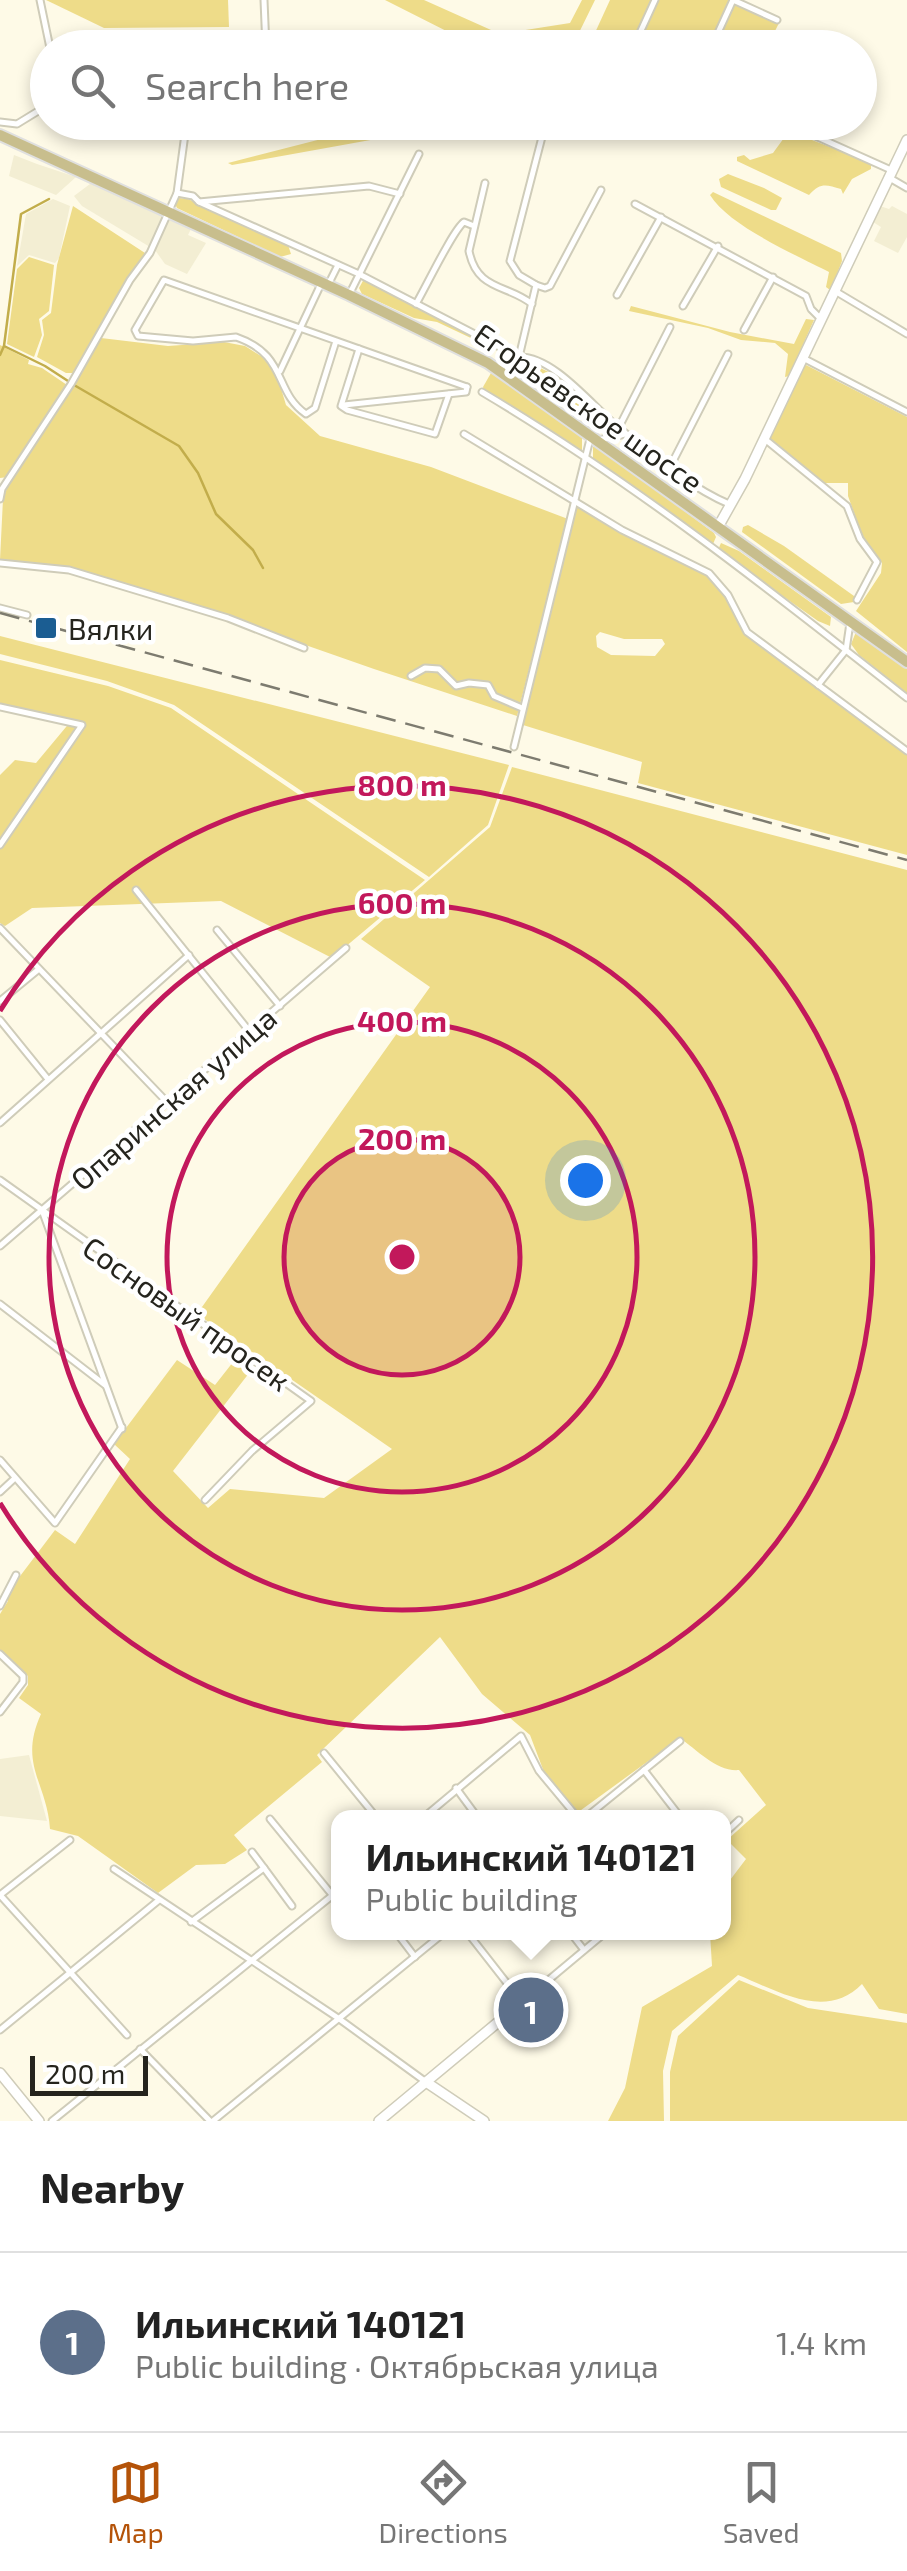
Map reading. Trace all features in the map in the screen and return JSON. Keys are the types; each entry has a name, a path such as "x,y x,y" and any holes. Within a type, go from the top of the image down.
{"main road":[{"name":"Егорьевское шоссе","path":"0,135 452,343 504,373 907,662"},
{"path":"718,528 907,140"},
{"path":"379,2121 524,2000 530,1984 538,1989"},
{"path":"0,2074 39,2121"},
{"path":"426,2082 470,2118 484,2121"}],"street":[{"path":"40,0 46,30"},
{"path":"264,0 265,30"},
{"path":"641,30 654,0"},
{"path":"719,30 733,0 778,20"},
{"path":"0,122 17,124 30,116"},
{"path":"0,499 2,489 150,253 177,193 182,140"},
{"path":"541,140 510,261 519,275 536,285 550,286 601,190"},
{"path":"821,140 890,174 907,188"},
{"path":"350,295 419,154"},
{"path":"485,183 469,251 473,267 493,286 532,304"},
{"path":"199,202 370,186 400,194"},
{"path":"177,193 193,196 359,274 519,357 528,357 558,373 670,467 732,505"},
{"path":"635,204 806,296 821,319"},
{"path":"617,295 661,216"},
{"path":"416,304 458,226 464,222 474,226"},
{"path":"683,306 718,246"},
{"path":"290,269 298,247"},
{"path":"280,372 300,328 338,265"},
{"path":"744,330 773,277"},
{"path":"336,342 310,414 295,404 280,372 262,352 236,338 169,340 138,336 134,330 164,280 359,348 468,390 341,406"},
{"path":"504,373 519,357 536,285"},
{"path":"835,291 907,334"},
{"path":"619,428 670,326"},
{"path":"341,406 359,348"},
{"path":"670,467 728,354"},
{"path":"803,358 907,412"},
{"path":"482,392 587,458 907,698"},
{"path":"341,406 434,434 449,394"},
{"path":"464,434 657,550 684,558 710,573 728,595 747,632 907,751"},
{"path":"514,746 587,458 595,437 627,434"},
{"path":"764,438 847,506 860,539 877,562 857,600"},
{"path":"0,562 69,570 228,618 304,648"},
{"path":"0,608 28,615"},
{"path":"818,685 846,650 850,620"},
{"path":"410,676 426,668 439,670 456,686 488,685 494,696 522,708"},
{"path":"0,844 82,725 1,708"},
{"path":"136,890 250,1032"},
{"path":"0,928 166,1101"},
{"path":"217,930 280,1006"},
{"name":"Опаринская улица","path":"0,1246 346,948"},
{"path":"1,1121 188,954"},
{"path":"0,1001 39,969"},
{"path":"0,1020 48,1078"},
{"path":"0,1180 42,1210 122,1428 55,1523 0,1460"},
{"name":"Сосновый просек","path":"42,1210 311,1401 252,1451 205,1500"},
{"path":"0,1304 108,1387"},
{"path":"0,1492 14,1478"},
{"path":"0,1606 2,1590 16,1575"},
{"path":"0,1654 23,1676 23,1682 0,1712"},
{"path":"432,1810 521,1736 539,1771 575,1810"},
{"path":"592,1810 680,1741"},
{"path":"324,1752 371,1810"},
{"path":"644,1770 675,1810"},
{"path":"456,1788 472,1810"},
{"path":"270,1819 331,1887"},
{"path":"731,1827 739,1820"},
{"path":"70,1840 0,1895 127,2035"},
{"path":"252,1852 292,1906"},
{"path":"191,1922 264,1868"},
{"path":"114,1870 338,2018 426,2082"},
{"path":"52,2121 331,1897"},
{"path":"0,2030 159,1900"},
{"path":"402,1940 415,1957"},
{"path":"140,2049 211,2121 436,1940"},
{"path":"475,1940 524,2000"},
{"path":"576,1940 584,1950"},
{"path":"538,1989 596,1940"}],"shaded area":[{"path":"46,0 228,0 229,27 104,28"},
{"path":"385,0 424,0 491,30 444,30"},
{"path":"582,0 595,0 580,30 525,30 570,23"},
{"path":"610,0 729,0 779,23 776,30 596,30"},
{"path":"318,140 371,140 232,165 228,163"},
{"path":"782,140 812,140 871,163 871,169 852,179 843,194 841,189 824,186 809,195 737,161 737,157 744,155 750,160 773,153"},
{"path":"14,155 76,177 56,195 9,176"},
{"path":"728,174 782,198 776,210 721,187 719,179"},
{"path":"94,181 192,227 188,235 206,243 187,274 165,264 155,250 82,206 74,196"},
{"path":"713,192 841,253 842,261 830,290 826,287 829,272 747,229 719,207 710,195"},
{"path":"179,198 288,245 291,254 280,257 177,208"},
{"path":"53,199 70,206 59,258 55,263 29,255 17,266 26,214"},
{"path":"73,206 145,253 83,359 73,373 66,373 37,357 44,335 42,320 51,313 57,265"},
{"path":"880,206 892,206 907,214 907,237 898,253 874,241 881,227 873,222"},
{"path":"29,257 54,265 49,311 39,319 42,335 34,357 7,344 17,269"},
{"path":"364,279 513,358 437,322 414,318 362,294 359,288"},
{"path":"631,306 794,344 806,319 814,320 789,376 785,377 788,354 775,343 741,340 708,328 629,311"},
{"path":"101,338 168,346 224,342 245,346 276,372 286,405 320,436 431,467 568,519 517,716 251,626 226,614 69,567 0,560 3,499 10,480 58,411"},
{"path":"0,345 67,385 8,477 0,478"},
{"path":"528,362 565,380 619,432 607,435 522,376 519,369"},
{"path":"806,365 907,417 907,652 856,611 881,573 882,563 862,535 848,496 848,483 825,483 770,440 801,368"},
{"path":"491,373 582,437 582,451 485,394 483,387"},
{"path":"593,447 714,533 713,544 593,461"},
{"path":"575,506 709,575 728,596 746,633 907,753 907,855 638,783 642,762 523,725","holes":["600,632 624,639 662,639 665,644 655,656 611,655 597,647 596,636"]},
{"path":"748,525 854,596 854,602 841,604 742,532"},
{"path":"721,543 739,551 831,617 830,626 718,550"},
{"path":"856,632 907,669 907,693 859,655 851,644"},
{"path":"0,636 509,765 488,825 429,877 174,705 107,681 0,654"},
{"path":"0,660 108,686 171,708 425,880 332,958 221,901 32,908 5,926 0,923 0,775 15,760 36,763 71,721 0,704"},
{"path":"512,767 907,870 907,2014 879,2009 862,1984 848,1995 817,2002 785,1995 738,1975 672,2031 663,2071 664,2121 608,2121 625,2088 642,2007 712,1966 710,1940 731,1940 731,1879 746,1859 731,1844 731,1836 766,1805 739,1770 715,1764 680,1738 581,1810 575,1810 544,1772 530,1735 482,1694 440,1637 317,1755 322,1762 234,1835 247,1850 225,1864 196,1865 158,1893 78,1836 50,1829 33,1760 32,1747 41,1714 19,1698 28,1685 28,1676 0,1651 0,1614 8,1601 8,1592 55,1530 75,1544 130,1459 114,1444 177,1360 215,1385 237,1357 253,1368 173,1471 208,1508 230,1489 324,1498 392,1449 197,1314 430,987 361,939 490,827"},
{"path":"29,1755 47,1821 0,1816 0,1759"},
{"path":"739,1980 808,2008 907,2023 907,2121 670,2121 670,2072 678,2036"}],"waterway":[{"path":"0,355 21,214 49,199"},
{"path":"4,346 68,381"},
{"path":"74,385 179,446 198,473 216,514 253,550 263,568"}],"railway":[{"path":"0,613 907,860"}],"place":[{"name":"Вялки","path":"46,628"},
{"name":"Ильинский 140121","path":"531,2010"}]}
